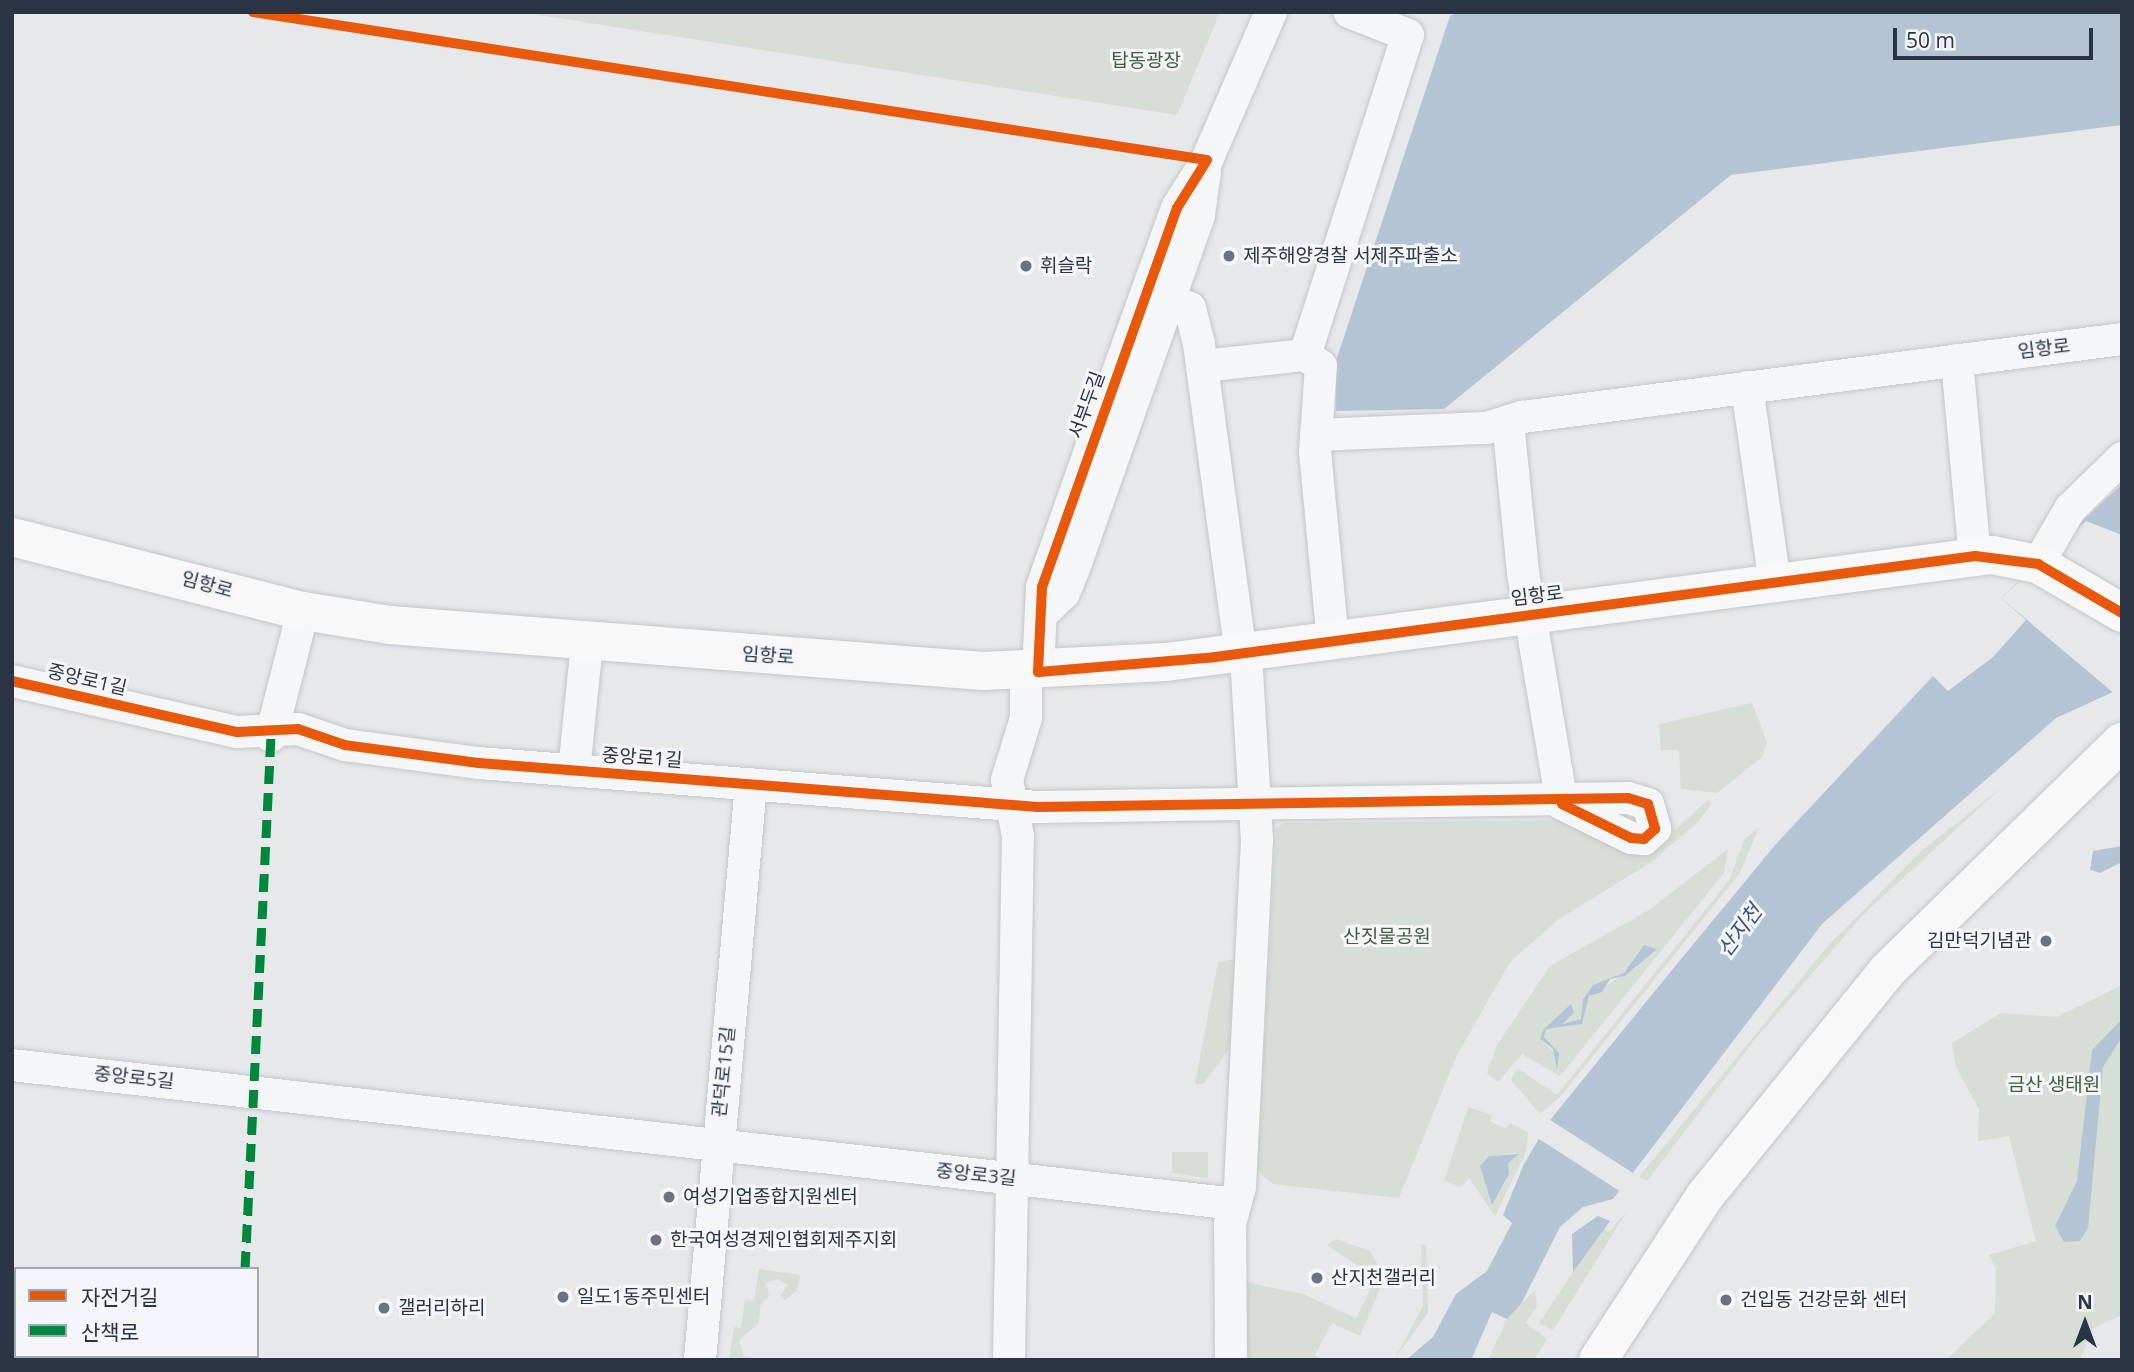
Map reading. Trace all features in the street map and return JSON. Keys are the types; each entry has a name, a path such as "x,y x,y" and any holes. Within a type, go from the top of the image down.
{"main road":[{"name":"임항로","path":"12,537 303,611 452,634 1032,672 1243,653 1975,556 2038,564"},
{"path":"2038,564 2122,613"},
{"path":"1598,1360 1685,1222 1879,981 2122,742"}],"street":[{"name":"서부두길","path":"1009,1360 1009,1178 1018,836 1007,780 1026,718 1042,614 1042,587 1177,208 1207,160 1271,12"},
{"path":"1306,355 1408,35 1349,12"},
{"name":"서부두길","path":"1042,614 1063,593 1072,571 1199,215 1207,160"},
{"path":"1168,300 1190,308 1203,366 1243,653 1256,806 1235,1205 1231,1360"},
{"name":"임항로","path":"1316,435 1486,428 1508,422 1747,387 2122,339"},
{"path":"1203,366 1306,355 1321,366 1316,435 1333,641"},
{"path":"1957,360 1975,556"},
{"path":"1747,387 1775,583"},
{"name":"임항로","path":"1508,422 1531,614 1562,804"},
{"path":"2038,564 2070,509 2122,457"},
{"path":"271,732 303,611"},
{"path":"574,771 587,643"},
{"name":"중앙로1길","path":"12,681 237,732 298,729 345,745 574,771 1013,805 1562,804"},
{"name":"관덕로15길","path":"700,1360 751,784"},
{"name":"중앙로5길","path":"12,1065 717,1146"},
{"name":"중앙로3길","path":"717,1146 1235,1205"}],"green space":[{"name":"탑동광장","path":"520,12 1220,12 1177,115"},
{"path":"1752,703 1767,742 1762,757 1717,793 1681,789 1679,750 1661,750 1659,724"},
{"path":"2002,787 1864,914 1756,1038 1647,1181 1639,1177 1826,948 1920,852"},
{"name":"산짓물공원","path":"1708,800 1712,803 1698,822 1650,863 1559,919 1510,962 1456,1057 1399,1198 1273,1184 1257,1170 1276,829 1283,823 1584,820 1645,857"},
{"path":"1759,827 1740,873 1560,1097 1540,1114 1511,1080 1517,1068 1557,1095 1730,879 1744,840"},
{"path":"1728,849 1724,873 1560,1076 1522,1054 1498,1082 1487,1073 1497,1045 1550,966 1649,910","holes":["1639,951 1647,952 1637,967 1589,996 1582,1024 1546,1029 1544,1037 1559,1053 1556,1069 1555,1053 1544,1043 1543,1030 1560,1017 1566,1025 1581,1019 1583,998 1592,987 1624,973"]},
{"path":"1236,959 1230,1048 1203,1084 1195,1084 1218,962"},
{"name":"금산 생태원","path":"2122,985 2122,1315 2093,1328 2080,1360 1946,1360 1995,1313 1996,1268 1989,1255 2036,1241 2009,1136 1978,1141 1979,1109 1956,1067 1952,1043 2001,1013 2057,1017"},
{"path":"1468,1107 1492,1115 1490,1121 1506,1129 1510,1123 1528,1132 1526,1152 1495,1216 1469,1178 1461,1187 1444,1181","holes":["1517,1153 1508,1163 1507,1179 1492,1204 1480,1166 1489,1156"]},
{"path":"1172,1152 1208,1152 1208,1178 1172,1173"},
{"path":"1627,1211 1553,1330 1539,1323 1603,1227 1610,1231"},
{"path":"1336,1239 1370,1251 1385,1278 1360,1336 1332,1323 1315,1355 1324,1360 1244,1360 1244,1282 1303,1294 1356,1318 1376,1278 1327,1245"},
{"path":"1421,1244 1426,1246 1428,1313 1394,1360 1423,1306"},
{"path":"759,1269 800,1275 797,1291 785,1300 780,1296 788,1285 778,1279 765,1283 770,1295 761,1304 758,1324 739,1340 744,1357 771,1360 729,1360 734,1327 741,1328 745,1300 754,1301"},
{"path":"1535,1290 1537,1306 1526,1323 1547,1339 1534,1360 1488,1360 1507,1319"}],"water":[{"path":"1458,12 2122,12 2122,125 1731,175 1444,409 1336,411 1336,361 1450,16"},
{"name":"산지천","path":"2122,484 2122,688 2056,718 1822,924 1613,1199 1583,1207 1560,1227 1521,1304 1507,1319 1492,1312 1471,1360 1406,1360 1433,1337 1456,1294 1487,1271 1512,1223 1503,1215 1524,1164 1550,1120 1663,981 1776,844 1933,676 1948,691 1993,657 2026,620 2001,598"},
{"path":"2122,846 2122,862 2100,873 2090,870 2093,851"},
{"path":"1644,945 1657,949 1625,976 1610,979 1602,992 1589,996 1582,1024 1546,1029 1544,1037 1559,1053 1557,1070 1553,1049 1540,1039 1543,1030 1571,1004 1574,1012 1563,1024 1581,1019 1583,999 1593,985 1624,973"},
{"path":"2122,1019 2122,1037 2103,1067 2088,1228 2080,1241 2064,1242 2055,1226 2077,1181 2092,1050"},
{"path":"1519,1154 1508,1163 1509,1174 1492,1205 1480,1166 1489,1156"},
{"path":"1598,1216 1610,1221 1573,1272 1572,1234"}],"pier":[{"path":"2086,521 2122,535 2122,688 2116,695 2001,598"},
{"path":"1547,1118 1633,1173 1621,1192 1536,1137"}],"marked path":[{"path":"245,1267 271,736"}],"cycle path":[{"path":"253,12 1207,160 1177,208 1042,587 1038,672 1215,657 1975,556 2038,564 2122,613"},
{"path":"12,681 237,732 298,729 345,745 479,763 1038,807 1628,798 1648,804 1655,829 1644,839 1631,838 1562,804"}],"place":[{"name":"제주해양경찰 서제주파출소","path":"1229,256"},
{"name":"휘슬락","path":"1026,266"},
{"name":"김만덕기념관","path":"2046,941"},
{"name":"여성기업종합지원센터","path":"669,1197"},
{"name":"한국여성경제인협회제주지회","path":"656,1240"},
{"name":"산지천갤러리","path":"1317,1278"},
{"name":"일도1동주민센터","path":"563,1297"},
{"name":"건입동 건강문화 센터","path":"1726,1300"},
{"name":"갤러리하리","path":"384,1308"}]}
